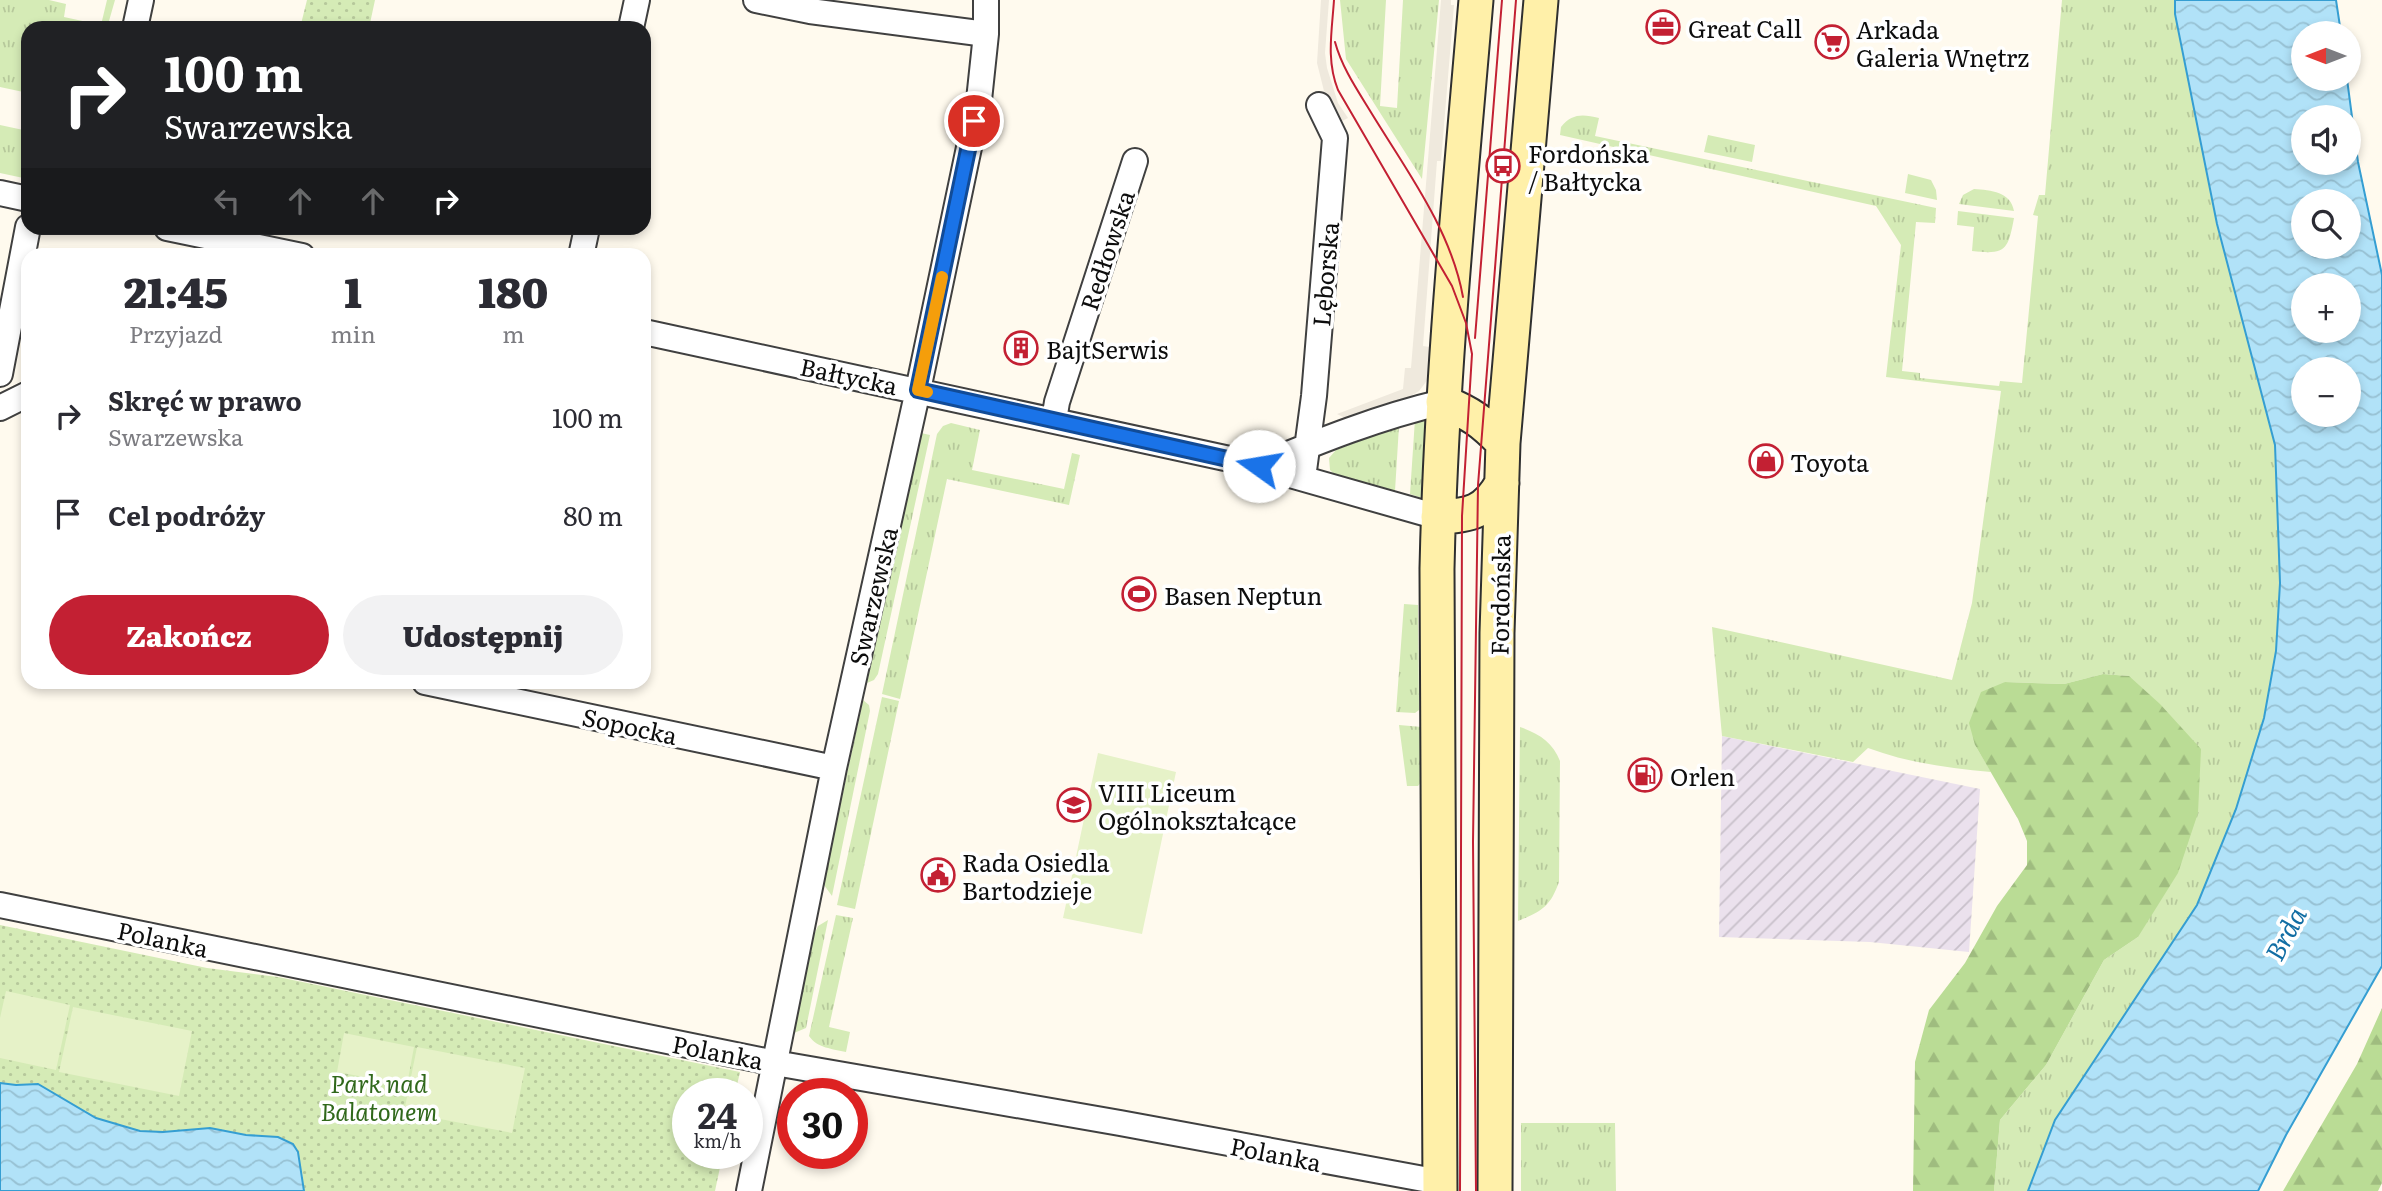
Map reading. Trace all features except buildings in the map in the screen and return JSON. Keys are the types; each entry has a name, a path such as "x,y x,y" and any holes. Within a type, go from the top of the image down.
{"main road":[{"path":"1440,1187 1438,517 1443,402 1476,0"},
{"name":"Fordońska","path":"1494,1191 1497,645 1502,483 1541,0"},
{"path":"1443,402 1468,412 1504,436"},
{"name":"Bałtycka","path":"1438,517 1462,516 1477,511 1493,500 1502,483"}],"street":[{"path":"136,21 141,0"},
{"path":"632,21 637,0"},
{"path":"756,0 810,11 986,34"},
{"name":"Swarzewska","path":"749,1191 834,768 979,100 986,34 986,0"},
{"name":"Lęborska","path":"1303,478 1315,382 1335,138 1320,105"},
{"name":"Redłowska","path":"1054,420 1057,402 1135,160"},
{"path":"0,193 21,198"},
{"path":"201,235 263,248"},
{"path":"0,374 21,266"},
{"path":"12,316 21,331"},
{"name":"Bałtycka","path":"651,333 1259,466 1438,517"},
{"path":"0,408 21,398"},
{"path":"1259,466 1396,414 1443,402"},
{"name":"Sopocka","path":"458,689 834,768"},
{"name":"Polanka","path":"0,905 775,1063 1120,1123 1440,1187"}],"shaded area":[{"path":"1321,0 1329,0 1325,53 1327,68 1338,103 1348,118 1340,122 1324,91 1317,63"},
{"path":"1441,0 1451,0 1451,5 1454,5 1441,161 1437,161 1423,346 1436,348 1432,374 1419,391 1411,396 1359,416 1345,418 1337,414 1403,389 1405,368 1411,368"},
{"path":"1722,736 1980,789 1969,952 1870,942 1719,937"}],"green space":[{"path":"0,0 49,0 66,4 64,17 82,21 21,21 21,92 0,87"},
{"path":"107,0 115,0 109,21 102,21"},
{"path":"307,0 375,0 370,21 302,21"},
{"path":"1340,0 1386,0 1380,106 1397,108 1403,0 1439,0 1422,179 1346,59"},
{"path":"2062,0 2175,0 2217,224 2275,445 2280,583 2276,651 2264,718 2236,809 2197,905 2055,1120 2028,1191 1994,1191 2000,1120 2046,1065 2104,960 2138,937 2129,676 2103,674 2064,684 2005,682 1975,745 1991,772 1898,758 1868,748 1853,762 1722,736 1712,627 1952,680 1972,603 2001,391 1886,377 1901,245 1876,206 1560,135 1561,127 1569,119 1583,115 1599,118 1595,136 1936,208 1935,223 1916,222 1902,371 1920,373 1920,378 1999,386 2000,381 2022,383 2038,216 2033,215 2039,195 2045,195"},
{"path":"0,125 21,130 21,178 0,173"},
{"path":"1708,135 1755,145 1752,162 1704,152"},
{"path":"1908,174 1931,180 1937,200 1905,193"},
{"path":"1974,189 1993,191 2005,196 2014,211 1959,204 1963,195"},
{"path":"1958,211 2014,218 2007,244 1999,251 1972,251 1974,227 1957,225"},
{"path":"1415,419 1425,420 1430,428 1425,499 1410,494"},
{"path":"951,423 980,430 972,470 1064,489 1072,453 1080,455 1069,505 947,479 900,699 882,694 937,434 943,426"},
{"path":"1399,426 1395,491 1334,474 1330,470 1329,458 1336,450"},
{"path":"921,433 930,435 878,674 874,680 867,683"},
{"path":"1404,604 1418,605 1419,710 1415,713 1396,712"},
{"path":"2103,674 2129,676 2160,704 2201,749 2198,813 2178,873 2138,937 2104,960 2046,1065 2000,1120 1994,1191 1913,1191 1915,1062 1929,1010 1965,963 1997,906 2027,865 2027,841 2018,819 1975,745 1969,723 1981,692 2005,682 2064,684"},
{"path":"882,697 899,701 855,909 837,905"},
{"path":"863,700 869,705 870,711 832,896 824,885 825,876"},
{"path":"1399,725 1422,727 1422,781 1418,786 1407,786"},
{"path":"1520,727 1544,739 1560,761 1559,882 1544,907 1518,921"},
{"path":"1098,753 1176,772 1142,934 1063,918"},
{"path":"836,915 853,918 829,1027 850,1032 846,1052 821,1046 809,1036"},
{"path":"828,920 806,1028 794,1033 813,937 818,926"},
{"name":"Park nad Balatonem","path":"0,925 207,968 278,977 740,1072 739,1078 672,1078 672,1169 720,1169 715,1191 304,1191 302,1171 246,1135 210,1128 140,1131 96,1118 38,1084 0,1083"},
{"path":"6,991 70,1005 56,1070 0,1058 0,1018"},
{"path":"73,1007 192,1031 179,1096 59,1072"},
{"path":"2382,1008 2382,1183 2378,1191 2283,1191 2357,1064"},
{"path":"344,1033 414,1047 407,1085 337,1072"},
{"path":"417,1047 525,1068 512,1133 404,1112"},
{"path":"1521,1123 1615,1123 1616,1191 1521,1191"}],"water":[{"name":"Brda","path":"2175,0 2336,0 2339,21 2291,21 2291,91 2349,91 2350,105 2291,105 2291,175 2361,175 2382,275 2382,966 2286,1135 2258,1191 2028,1191 2055,1120 2197,905 2236,809 2264,718 2276,651 2280,583 2275,445 2217,224 2175,14"},
{"path":"0,1083 38,1084 96,1118 140,1131 210,1128 246,1135 278,1137 293,1144 298,1152 304,1191 0,1191"}],"tram line":[{"path":"1334,0 1331,57 1338,90 1452,286 1466,323 1472,354 1462,516 1460,1191"},
{"path":"1475,338 1502,0"},
{"path":"1476,1191 1473,842 1478,485 1516,0"},
{"path":"1335,42 1351,79 1438,225 1449,248 1463,297"}],"slow traffic":[{"path":"927,392 918,390 942,277"}],"place":[{"name":"Great Call","path":"1663,27"},
{"name":"Arkada Galeria Wnętrz","path":"1832,42"},
{"name":"Fordońska / Bałtycka","path":"1503,166"},
{"name":"BajtSerwis","path":"1021,348"},
{"name":"Toyota","path":"1766,461"},
{"name":"Basen Neptun","path":"1139,594"},
{"name":"Orlen","path":"1645,775"},
{"name":"VIII Liceum Ogólnokształcące","path":"1074,805"},
{"name":"Rada Osiedla Bartodzieje","path":"938,875"}],"route":[{"path":"974,121 918,390 1259,466"}]}
